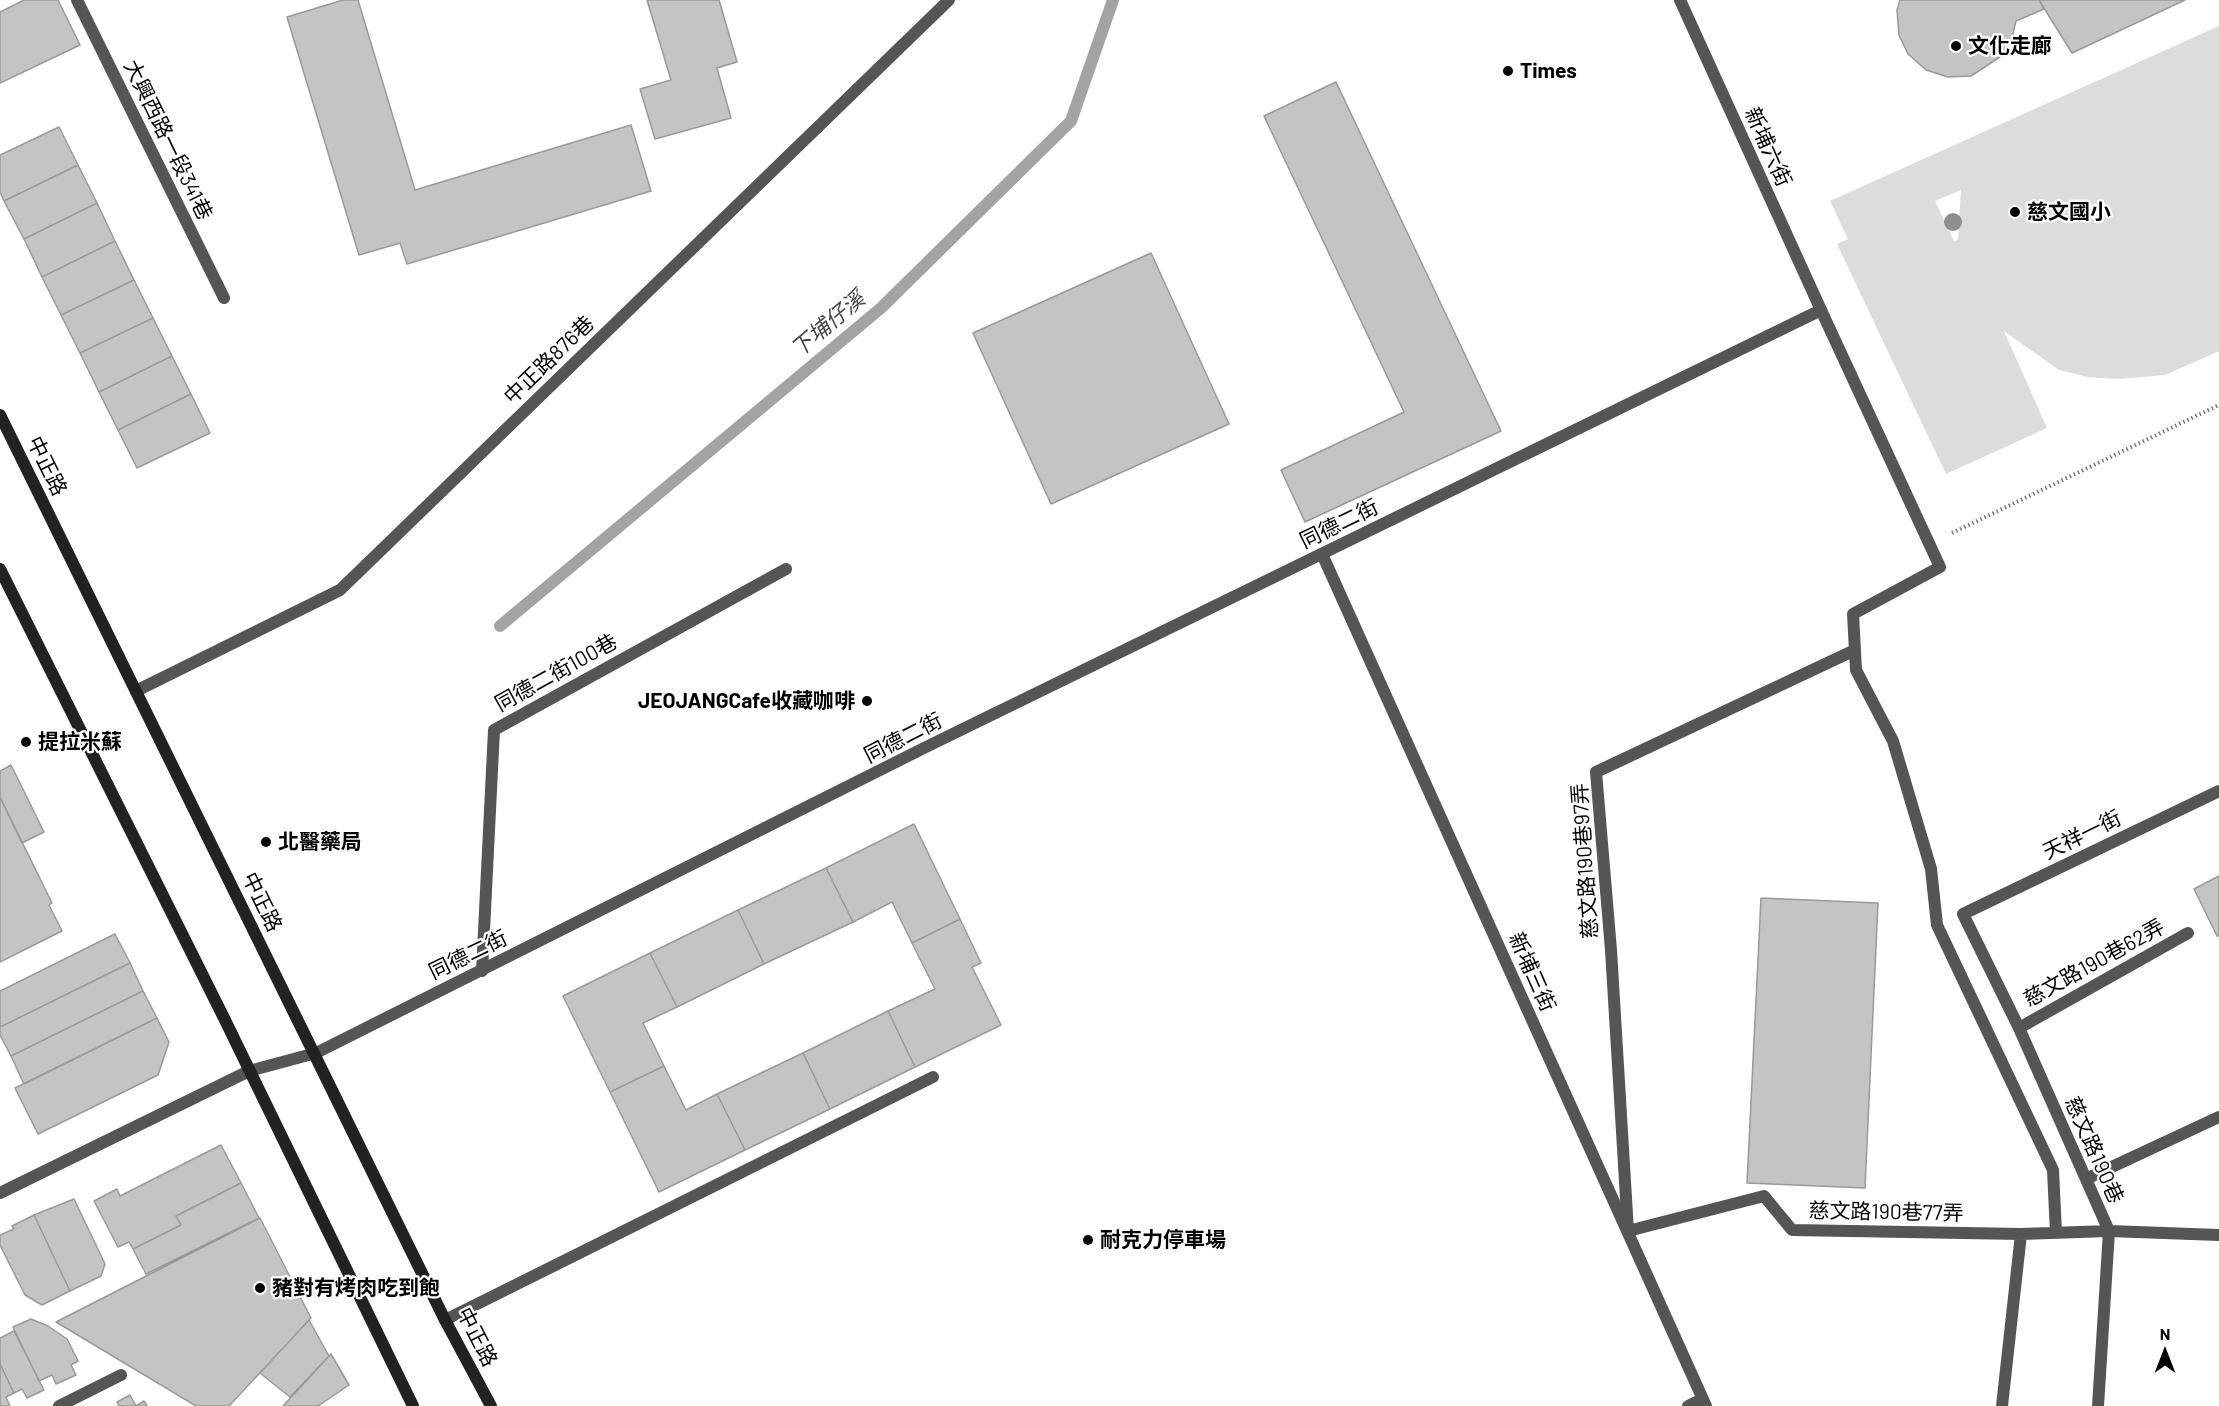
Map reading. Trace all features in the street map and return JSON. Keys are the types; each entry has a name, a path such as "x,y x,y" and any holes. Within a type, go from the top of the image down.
{"street":[{"name":"大興西路一段341巷","path":"77,0 224,298"},
{"name":"中正路876巷","path":"136,691 340,590 949,0"},
{"name":"新埔六街","path":"1680,0 1940,567 1853,614 1855,650"},
{"name":"同德二街","path":"0,1193 249,1071 316,1053 928,746 1821,310"},
{"name":"中正路","path":"0,414 316,1053 445,1320 491,1406"},
{"name":"新埔三街","path":"1322,554 1704,1402"},
{"path":"0,569 413,1406"},
{"name":"同德二街100巷","path":"482,971 494,730 786,569"},
{"name":"慈文路190巷97弄","path":"1628,1231 1611,950 1596,772 1855,650"},
{"path":"1855,650 1856,670 1893,741 1931,869 1938,926 2053,1170 2056,1233"},
{"name":"天祥一街","path":"1963,914 2219,791"},
{"name":"慈文路190巷","path":"1963,914 2019,1028 2109,1231 2021,1234"},
{"name":"慈文路190巷62弄","path":"2019,1028 2188,933"},
{"path":"445,1320 933,1077"},
{"path":"2086,1179 2219,1117"},
{"name":"慈文路190巷77弄","path":"1628,1231 1764,1196 1792,1230 2021,1234"},
{"path":"2098,1406 2109,1231 2219,1234"},
{"path":"2002,1406 2021,1234"},
{"path":"59,1406 121,1375"},
{"path":"1688,1406 1704,1402"}],"path":[{"path":"1946,536 2219,405"}],"shaded area":[{"path":"2219,26 2219,351 2165,375 2118,379 2088,377 2059,370 2004,331 2047,428 1946,474 1837,244 1848,239 1830,201","holes":["1961,190 1958,240 1954,241 1935,201"]}],"building":[{"path":"24,0 58,0 80,45 0,83 0,12"},
{"path":"343,0 358,0 415,190 631,125 651,191 407,264 400,243 359,255 287,17"},
{"path":"647,0 719,0 737,62 717,68 731,118 655,139 640,89 671,80"},
{"name":"文化走廊","path":"1900,0 2039,0 2044,9 2016,21 2012,38 2000,57 1971,76 1948,77 1926,70 1908,54 1899,35 1897,10"},
{"path":"2039,0 2185,0 2072,53"},
{"path":"1336,82 1501,431 1305,522 1281,470 1404,412 1264,116"},
{"path":"59,127 78,165 4,201 0,192 0,155"},
{"path":"78,165 97,203 24,239 4,201"},
{"path":"97,203 115,241 42,277 24,239"},
{"path":"115,241 134,280 61,315 42,277"},
{"path":"1151,253 1229,424 1051,504 973,333"},
{"path":"134,280 153,318 80,353 61,315"},
{"path":"153,318 172,356 99,392 80,353"},
{"path":"172,356 191,394 118,430 99,392"},
{"path":"191,394 210,433 137,468 118,430"},
{"path":"11,765 44,832 22,843 0,797 0,771"},
{"path":"0,797 52,903 49,905 62,931 0,962"},
{"path":"914,824 960,919 912,943 892,902 853,922 826,868"},
{"path":"826,868 853,922 764,964 738,910"},
{"path":"2219,876 2219,936 2217,936 2194,889"},
{"path":"1761,898 1878,903 1865,1188 1747,1183"},
{"path":"738,910 764,964 677,1007 650,953"},
{"path":"960,919 981,963 972,967 1001,1025 915,1067 888,1011 935,989 912,943"},
{"path":"115,934 130,963 0,1027 0,991"},
{"path":"650,953 677,1007 643,1023 664,1066 610,1092 563,996"},
{"path":"130,963 143,991 11,1056 0,1035 0,1027"},
{"path":"143,991 157,1018 24,1084 11,1056"},
{"path":"888,1011 915,1067 830,1109 803,1053"},
{"path":"157,1018 169,1042 158,1075 38,1134 15,1088"},
{"path":"803,1053 830,1109 745,1150 717,1094"},
{"path":"664,1066 686,1110 717,1094 745,1150 659,1192 610,1092"},
{"path":"221,1145 241,1183 176,1216 181,1225 133,1249 129,1242 118,1247 94,1201 117,1189 120,1196"},
{"path":"241,1183 259,1218 146,1274 133,1249 181,1225 176,1216"},
{"path":"74,1199 105,1264 101,1276 70,1291 34,1215"},
{"path":"34,1215 70,1291 42,1305 25,1295 0,1245 0,1235 14,1229 12,1226"},
{"path":"260,1218 311,1318 229,1406 196,1406 56,1322"},
{"path":"31,1319 48,1326 67,1339 78,1361 71,1365 76,1375 56,1384 52,1375 39,1381 13,1327"},
{"path":"309,1320 329,1356 290,1397 260,1373"},
{"path":"14,1331 44,1390 27,1398 22,1389 14,1393 0,1364 0,1338"},
{"path":"331,1354 349,1385 318,1406 283,1406"},
{"path":"0,1364 14,1393 6,1397 10,1406 0,1406"},
{"path":"130,1395 136,1406 119,1406 117,1402"},
{"path":"144,1401 147,1406 136,1406"}],"waterway":[{"name":"下埔仔溪","path":"500,626 881,308 1071,121 1113,0"}],"place":[{"name":"文化走廊","path":"1956,46"},
{"name":"Times","path":"1508,71"},
{"name":"慈文國小","path":"2015,212"},
{"name":"JEOJANGCafe收藏咖啡","path":"867,701"},
{"name":"提拉米蘇","path":"26,742"},
{"name":"北醫藥局","path":"266,842"},
{"name":"耐克力停車場","path":"1088,1240"},
{"name":"豬對有烤肉吃到飽","path":"260,1288"}]}
